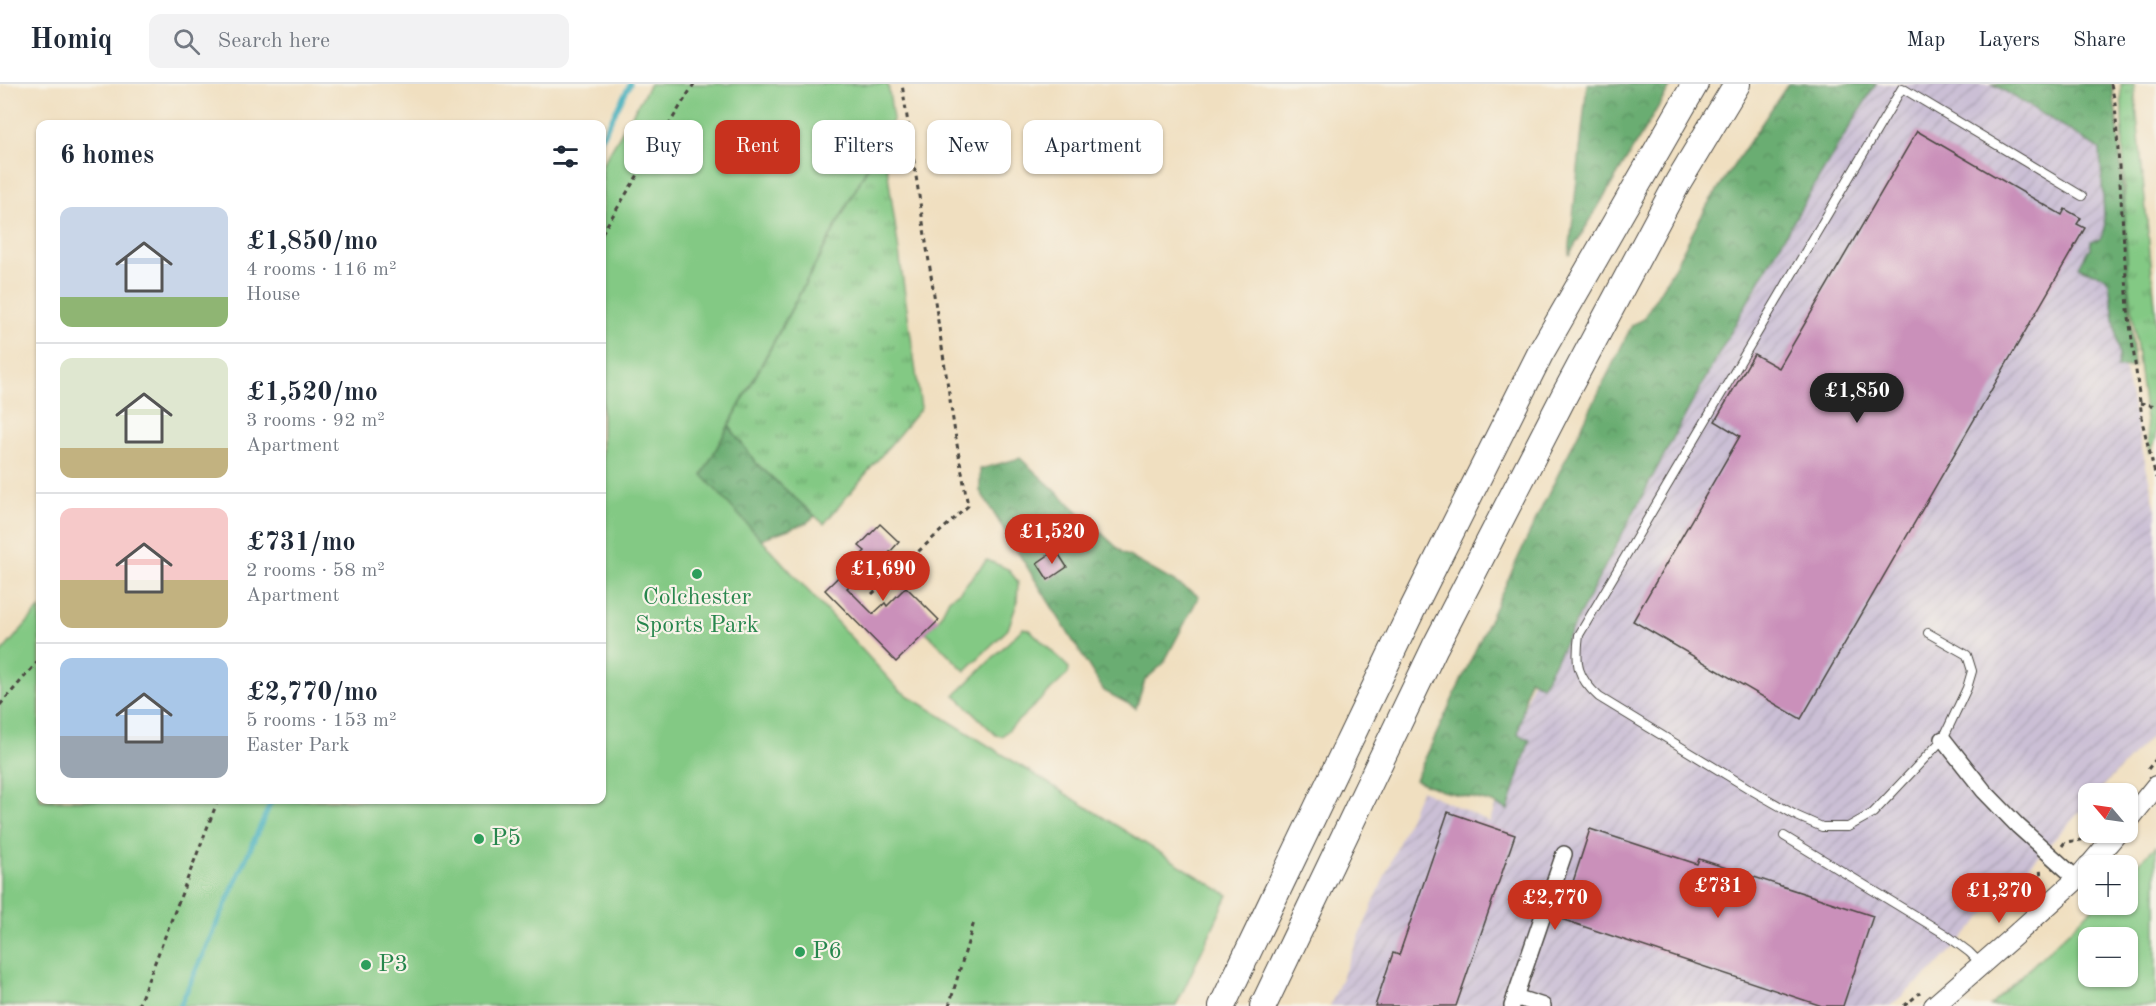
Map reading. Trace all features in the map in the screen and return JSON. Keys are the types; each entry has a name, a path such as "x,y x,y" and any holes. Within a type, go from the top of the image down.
{"highway":[{"path":"1222,1006 1412,610 1540,354 1695,84"},
{"path":"1263,1006 1435,647 1564,396 1678,182 1737,84"}],"street":[{"path":"1943,739 1984,791 2018,826 2078,865"},
{"path":"2138,808 2156,786"},
{"path":"2098,855 2108,843"},
{"path":"1543,1006 1514,1002 1564,854"},
{"path":"1934,1006 2078,876"}],"lane":[{"path":"1928,633 1967,655 1972,671 1967,688 1943,739 1873,813 1848,826 1822,827 1753,791 1599,697 1585,684 1578,667 1579,635 1902,88 2082,196"},
{"path":"1784,836 1945,934 1982,965"}],"path":[{"path":"606,227 694,84"},
{"path":"872,594 968,506 902,84"},
{"path":"2111,84 2115,103 2128,309 2143,425 2156,478"},
{"path":"2140,403 2156,406"},
{"path":"0,705 36,664"},
{"path":"138,1006 216,804"},
{"path":"949,1006 974,922"}],"shaded area":[{"path":"1857,84 2010,84 2101,141 2120,350 2156,510 2156,717 2152,735 2106,783 2078,783 2078,814 1935,968 1890,1006 1330,1006 1421,790 1490,822 1532,682 1684,379"}],"green space":[{"name":"Colchester Sports Park","path":"650,84 888,84 892,120 812,120 812,174 863,174 702,475 899,690 1228,895 1176,1006 0,1006 0,654 36,613 36,804 606,804 606,158 624,128 624,174 703,174 703,120 629,120"},
{"path":"1587,84 1672,84 1569,255"},
{"path":"1788,84 1876,84 1745,307 1542,686 1529,679 1518,735 1530,739 1508,810 1490,802 1442,791 1415,780 1537,517 1632,325 1643,319 1708,204"},
{"path":"1993,84 2112,84 2119,134 2134,367 2117,368 2119,355 2109,282 2102,276 2079,267 2088,250 2091,249 2091,241 2100,239 2105,229 2100,149"},
{"path":"2121,84 2134,84 2156,316 2156,439 2150,453 2127,266"},
{"path":"864,174 888,174 921,408 824,524 756,463 729,426"},
{"path":"729,426 756,463 815,516 806,523 761,539 702,475"},
{"path":"1020,458 1123,553 1199,596 1163,664 1145,680 1136,708 1104,691 980,491 980,469"},
{"path":"987,560 1008,569 1018,582 1017,603 1008,629 965,671 926,632 939,619 949,599 960,591"},
{"path":"1023,628 1030,630 1069,668 1068,674 1002,736 996,735 955,695"},
{"path":"2156,846 2156,1006 1990,1006 2086,915 2138,915 2138,863"}],"building":[{"path":"1917,131 2062,215 2065,209 2081,218 2077,224 2085,228 1801,719 1633,621 1740,436 1715,421 1754,354 1779,368"},
{"path":"880,524 899,542 879,564 875,561 847,588 873,614 885,603 887,606 906,587 939,620 896,662 825,590 865,551 859,546"},
{"path":"1056,550 1067,567 1048,580 1037,563"},
{"path":"1448,812 1515,835 1456,1006 1375,1006 1393,953 1399,955"},
{"path":"1590,829 1697,864 1699,859 1873,916 1843,1006 1822,1006 1561,919"}],"waterway":[{"path":"606,129 630,84"},
{"path":"180,1006 270,804"}],"place":[{"name":"Colchester Sports Park","path":"697,574"},
{"name":"P5","path":"479,839"},
{"name":"P6","path":"800,952"},
{"name":"P3","path":"366,965"}]}
